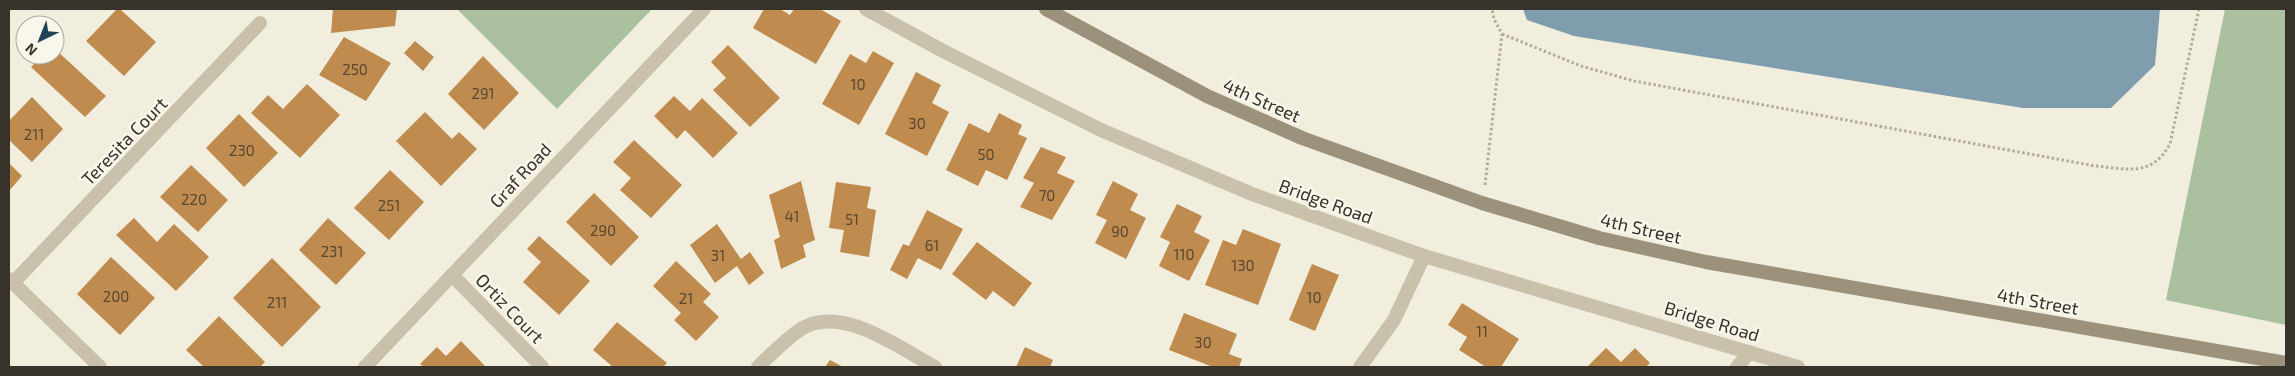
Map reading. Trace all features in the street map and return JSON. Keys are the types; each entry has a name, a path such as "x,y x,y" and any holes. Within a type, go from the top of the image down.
{"main road":[{"name":"4th Street","path":"1046,9 1207,96 1302,138 1482,203 1599,238 1706,262 2286,363"}],"street":[{"name":"Graf Road","path":"364,367 704,9"},
{"name":"Bridge Road","path":"866,9 954,56 1101,130 1252,194 1424,256 1798,367"},
{"name":"Teresita Court","path":"11,281 260,23"},
{"path":"1360,367 1394,320 1424,256"},
{"name":"Ortiz Court","path":"452,275 542,367"},
{"path":"11,281 100,367"},
{"path":"758,367 778,347 802,329 832,321 852,325 874,333 934,367"},
{"path":"1737,367 1750,352"}],"path":[{"path":"1482,203 1502,34 1494,19 1492,9"},
{"path":"1502,34 1581,66 1634,81 2095,166 2136,169 2151,166 2163,157 2170,144 2199,9"}],"green space":[{"path":"457,9 652,9 557,109"},
{"path":"2225,9 2286,9 2286,325 2166,300"}],"water":[{"path":"1523,9 2160,9 2155,65 2111,108 2023,108 1574,36 1527,20"}],"building":[{"path":"117,9 120,9 156,42 124,76 86,41"},
{"path":"333,9 397,9 395,26 331,33"},
{"path":"764,9 780,9 790,15 794,9 820,9 841,21 816,64 753,28"},
{"path":"344,37 391,63 366,101 319,75"},
{"path":"415,41 434,57 423,71 404,53"},
{"path":"728,45 780,98 750,127 713,90 726,78 711,62"},
{"path":"873,51 894,63 859,125 822,104 850,54 866,63"},
{"path":"483,56 519,93 484,130 448,94"},
{"path":"65,58 106,96 85,117 31,67 33,65 65,65"},
{"path":"916,72 941,85 932,103 949,112 927,156 885,134"},
{"path":"307,84 340,115 300,158 251,113 268,95 283,109"},
{"path":"674,96 690,111 702,98 738,133 713,158 685,130 677,139 654,116"},
{"path":"32,97 63,129 32,162 9,140 9,121"},
{"path":"425,112 452,139 459,132 477,149 441,186 396,141"},
{"path":"999,113 1022,125 1018,134 1027,138 1007,180 986,170 978,186 946,170 969,123 989,133"},
{"path":"239,114 278,153 244,187 206,148"},
{"path":"634,140 682,185 651,218 620,190 631,178 613,162"},
{"path":"1041,147 1066,157 1057,173 1075,181 1052,220 1020,207 1034,183 1023,178"},
{"path":"9,163 22,176 9,191"},
{"path":"191,165 228,200 198,232 160,197"},
{"path":"390,170 424,202 389,240 354,208"},
{"path":"801,181 815,240 803,245 806,257 781,269 774,240 780,237 769,195"},
{"path":"1113,181 1138,194 1130,210 1146,218 1126,259 1095,243 1107,220 1096,215"},
{"path":"836,182 871,187 867,208 876,210 869,257 840,252 844,230 829,228"},
{"path":"594,193 639,237 611,266 566,222"},
{"path":"1177,204 1202,216 1194,232 1210,240 1189,281 1159,266 1170,242 1160,237"},
{"path":"927,210 963,229 941,270 918,258 907,279 890,270 903,244 909,246"},
{"path":"134,218 157,242 174,224 209,257 176,291 116,235"},
{"path":"328,218 366,253 336,285 299,250"},
{"path":"717,224 741,259 750,252 764,273 749,285 737,266 715,283 690,245"},
{"path":"1243,229 1281,244 1258,305 1205,285 1223,240 1236,245"},
{"path":"539,236 590,281 559,315 523,282 541,262 527,249"},
{"path":"977,242 1032,283 1014,307 993,291 986,300 952,274"},
{"path":"111,257 155,298 120,335 77,294"},
{"path":"272,258 321,307 282,347 233,298"},
{"path":"676,261 711,294 703,302 719,317 696,341 674,320 681,313 653,286"},
{"path":"1312,264 1339,275 1315,331 1289,320"},
{"path":"1462,303 1519,339 1501,367 1486,367 1459,350 1467,337 1448,325"},
{"path":"1184,313 1237,334 1229,354 1242,359 1239,367 1213,367 1169,350"},
{"path":"219,316 265,362 260,367 204,367 186,350"},
{"path":"617,322 667,363 663,367 613,367 593,350"},
{"path":"461,341 486,367 424,367 420,364 437,347 446,356"},
{"path":"1025,347 1053,360 1050,367 1016,367"},
{"path":"1606,348 1621,362 1635,348 1650,363 1646,367 1587,367"},
{"path":"830,360 843,367 825,367"}]}
